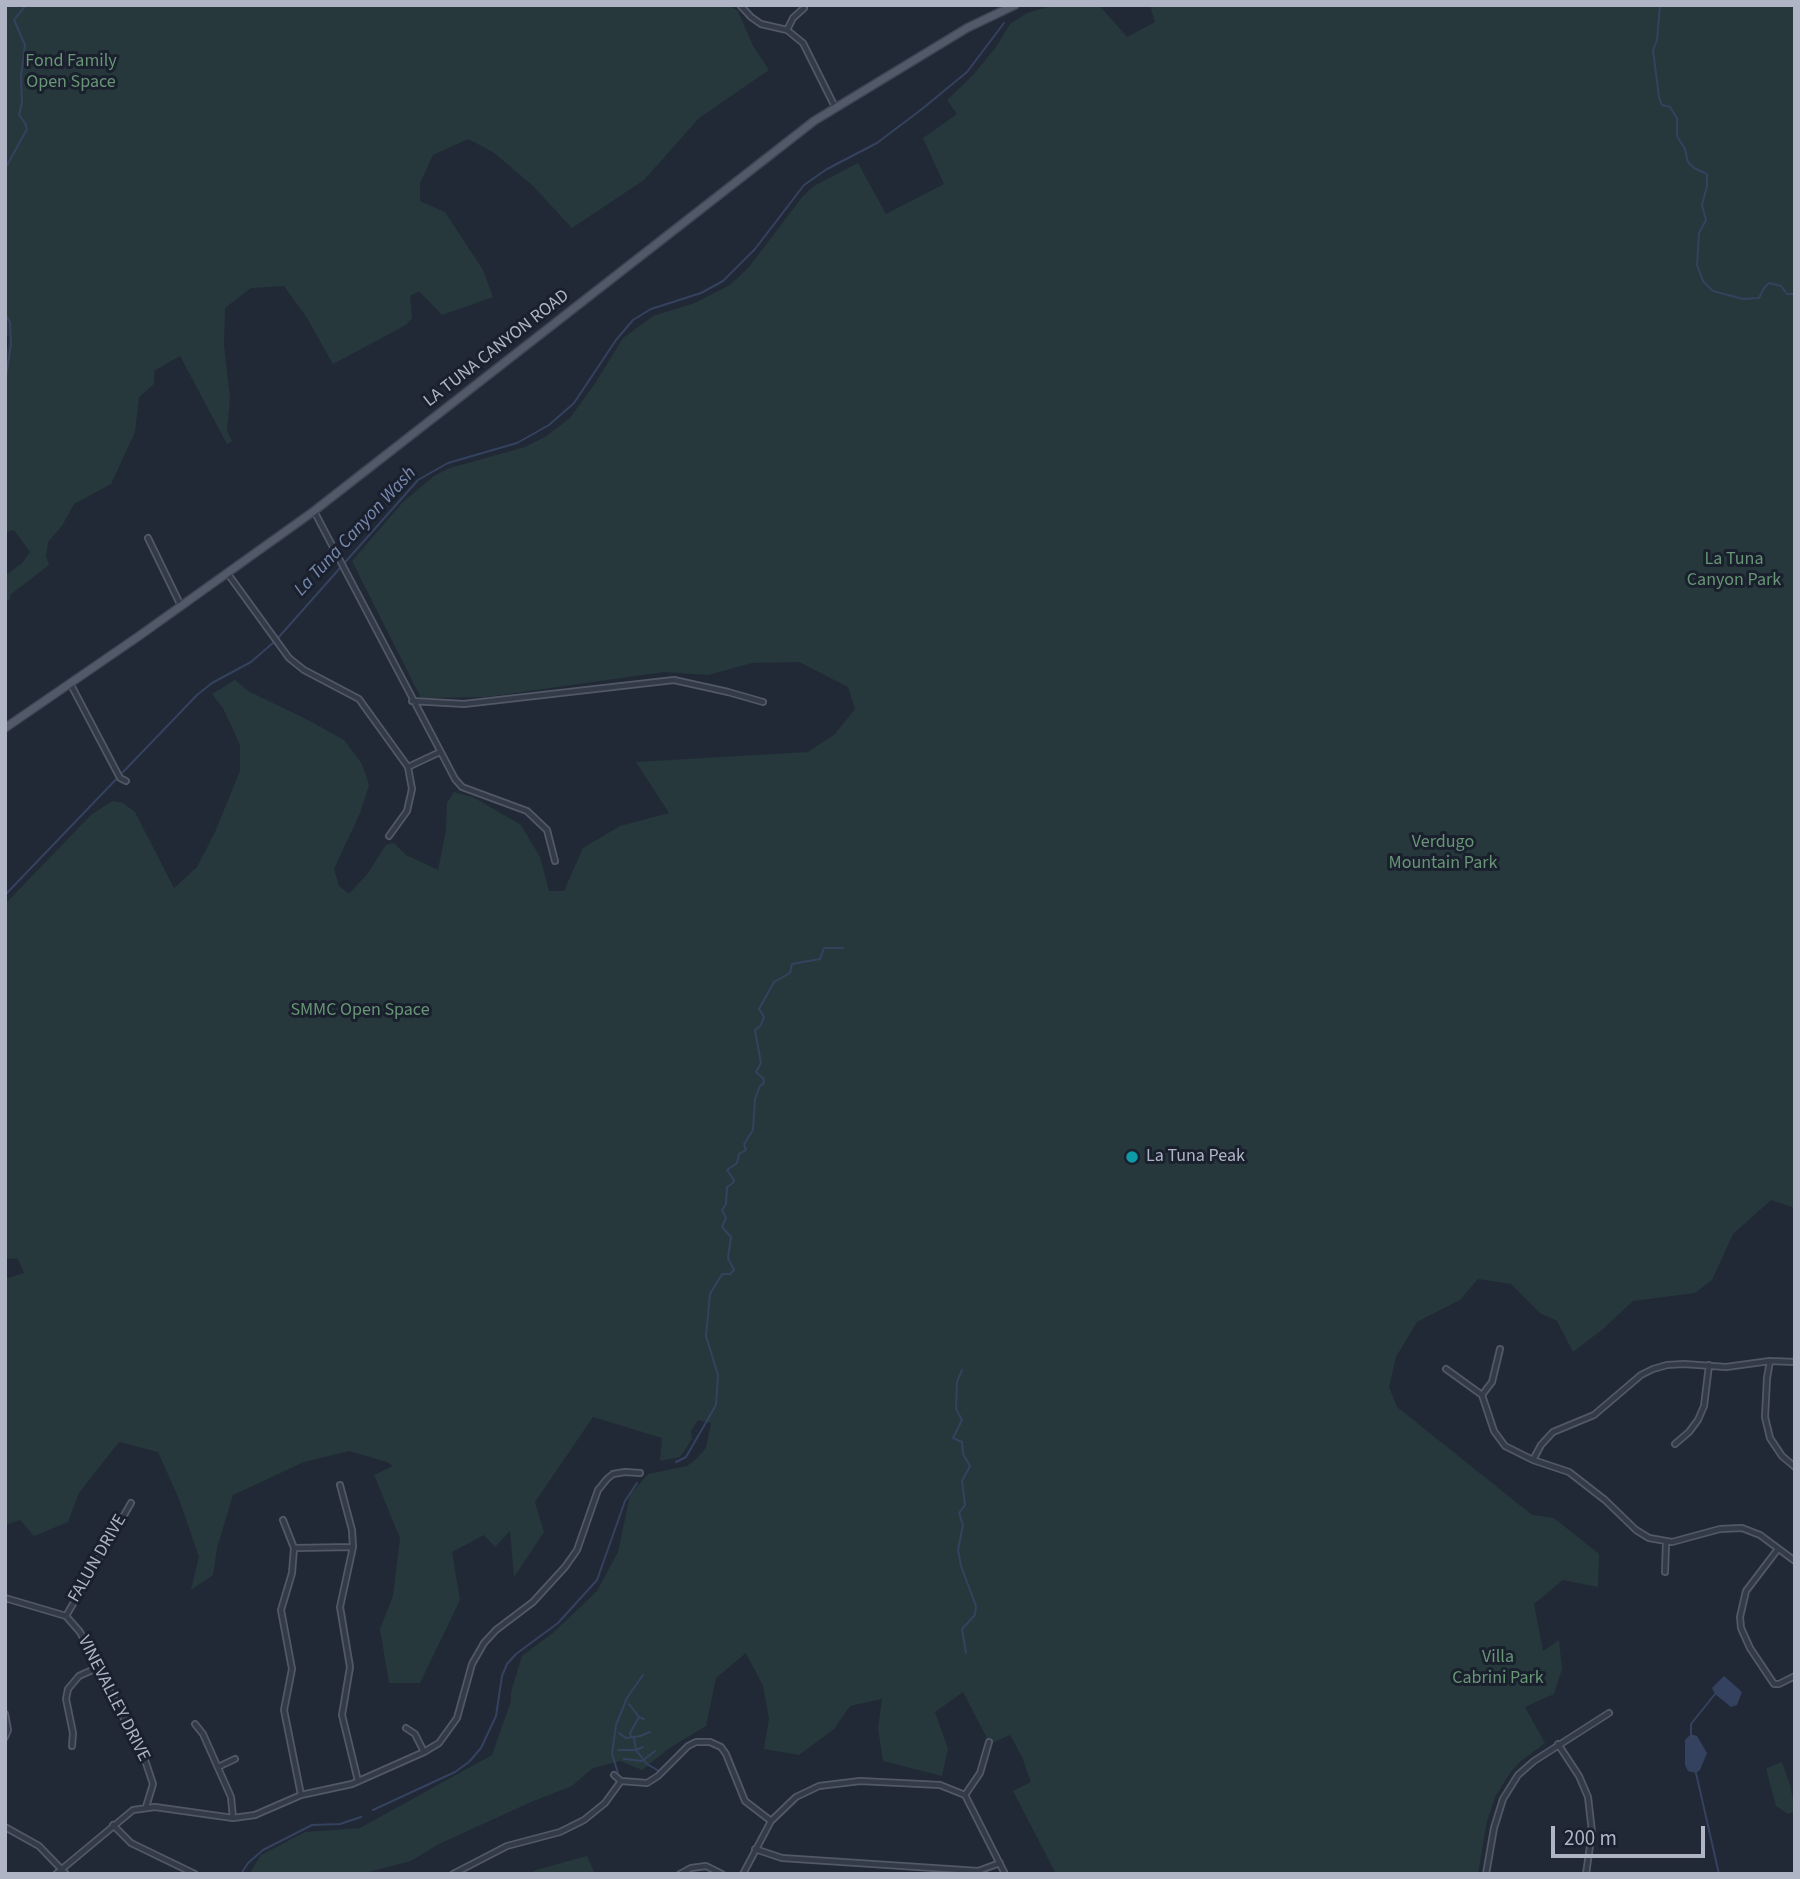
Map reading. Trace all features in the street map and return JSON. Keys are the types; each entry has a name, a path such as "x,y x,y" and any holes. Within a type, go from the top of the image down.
{"main road":[{"name":"LA TUNA CANYON ROAD","path":"5,728 181,607 314,511 814,121 967,28 1015,5"}],"street":[{"path":"740,5 761,24 787,30 803,43 835,107"},
{"path":"787,30 793,18 804,8"},
{"path":"314,511 412,701 462,787 527,811 547,830 555,861"},
{"path":"148,538 181,607"},
{"path":"228,573 295,664 359,699 408,767 412,789 407,811 389,836"},
{"path":"412,701 464,704 674,680 762,702"},
{"path":"70,683 121,778"},
{"path":"408,767 440,752"},
{"path":"1482,1395 1492,1382 1500,1349"},
{"path":"1533,1460 1541,1445 1553,1432 1594,1415 1641,1375 1667,1365 1726,1367 1770,1361 1795,1362"},
{"path":"1770,1361 1765,1417 1770,1438 1782,1456 1795,1467"},
{"path":"1675,1444 1698,1420 1704,1406 1709,1365"},
{"path":"1446,1369 1482,1395 1499,1440 1515,1453 1569,1472 1605,1500 1636,1530 1649,1538 1666,1543 1731,1527 1750,1530 1795,1561"},
{"path":"56,1874 134,1810 146,1807 233,1818 255,1815 301,1795 336,1789 358,1781 439,1743 457,1718 472,1664 484,1643 496,1630 534,1602 565,1567 577,1549 598,1490 613,1474 640,1473"},
{"path":"340,1485 352,1530 353,1547 340,1607 350,1667 342,1715 358,1781"},
{"name":"FALUN DRIVE","path":"66,1616 131,1503"},
{"path":"283,1520 294,1548 292,1573 281,1610 292,1669 284,1710 301,1795"},
{"path":"1665,1572 1666,1543"},
{"path":"294,1548 353,1547"},
{"path":"1778,1549 1745,1591 1740,1617 1741,1628 1750,1648 1773,1682 1779,1685 1795,1676"},
{"path":"5,1598 66,1616"},
{"name":"VINEVALLEY DRIVE","path":"66,1616 80,1632 145,1760 153,1784 146,1807"},
{"path":"72,1746 66,1699 68,1689 79,1676 99,1667"},
{"path":"1486,1874 1494,1828 1503,1799 1518,1775 1534,1760 1609,1713"},
{"path":"5,1714 8,1730 5,1737"},
{"path":"195,1724 203,1734 231,1797 233,1818"},
{"path":"406,1728 415,1734 424,1752"},
{"path":"614,1775 621,1781 652,1781 684,1748 696,1742 710,1742 721,1747 726,1754 745,1801 771,1821"},
{"path":"965,1794 980,1773 989,1742"},
{"path":"1558,1744 1579,1776 1588,1797 1592,1832 1586,1874"},
{"path":"218,1767 235,1759"},
{"path":"453,1874 507,1846 561,1832 584,1820 605,1803 621,1781"},
{"path":"743,1874 771,1821 796,1797 819,1786 836,1782 940,1785 965,1794 1005,1874"},
{"path":"113,1825 131,1843 195,1874"},
{"path":"5,1827 39,1846 66,1874"},
{"path":"755,1849 782,1858 978,1871 999,1863"},
{"path":"680,1874 691,1868 706,1866 722,1874"}],"green space":[{"name":"Fond Family Open Space","path":"5,5 729,5 738,11 753,46 769,70 699,118 644,180 572,228 532,185 493,152 468,139 433,155 420,183 420,201 445,212 483,270 493,297 442,315 419,291 410,296 412,318 406,325 333,364 307,318 284,286 251,288 225,308 224,345 230,399 227,431 232,441 227,444 180,356 154,371 154,384 139,397 135,432 111,484 74,504 62,526 48,542 46,556 49,565 10,595 10,600 5,600 5,576 22,563 30,552 14,530 5,532 5,365 9,337 5,336"},
{"path":"1055,5 1099,5 1127,37 1155,22 1150,5 1795,5 1795,1208 1771,1200 1733,1234 1712,1280 1695,1293 1633,1301 1573,1352 1557,1321 1540,1313 1511,1284 1478,1279 1460,1300 1417,1322 1396,1357 1389,1387 1397,1407 1532,1515 1554,1518 1599,1554 1598,1587 1563,1580 1534,1604 1543,1651 1559,1640 1562,1669 1554,1694 1525,1707 1545,1743 1521,1761 1495,1797 1487,1821 1478,1874 1056,1874 1013,1791 1031,1782 1022,1757 1010,1735 990,1744 963,1692 935,1712 948,1749 942,1776 883,1761 878,1728 882,1699 850,1706 834,1729 799,1755 764,1749 769,1718 763,1686 746,1653 716,1678 706,1726 668,1749 642,1770 620,1761 593,1768 572,1786 439,1844 411,1861 361,1874 249,1874 261,1855 305,1832 360,1828 492,1755 511,1701 511,1692 522,1656 554,1632 597,1591 618,1552 630,1495 648,1474 687,1466 696,1459 706,1448 711,1423 698,1420 691,1431 692,1439 680,1457 660,1461 662,1438 593,1417 535,1502 544,1532 514,1577 510,1531 495,1547 484,1535 452,1552 460,1600 420,1683 389,1683 380,1629 393,1596 400,1538 374,1475 393,1466 387,1462 349,1451 304,1462 233,1495 217,1548 213,1575 191,1590 199,1557 179,1499 158,1452 119,1442 79,1493 68,1522 34,1536 20,1520 5,1525 5,1279 24,1273 18,1259 5,1258 5,904 91,815 112,801 123,803 135,812 174,888 197,867 215,832 240,771 240,745 223,708 212,694 235,680 248,691 344,740 362,764 369,785 360,813 334,869 339,886 349,894 368,873 386,845 394,843 406,855 438,870 446,831 447,803 454,792 473,797 521,825 540,857 549,891 564,891 583,848 620,826 669,813 636,762 808,752 835,734 855,709 848,687 799,662 752,663 708,675 664,672 486,697 421,698 352,561 402,503 434,476 450,468 525,447 545,437 570,418 623,338 653,316 695,303 730,285 749,267 803,196 814,186 858,163 886,214 944,184 923,138 957,114 947,100 973,75 996,47 1010,24 1027,13"},
{"path":"1782,1762 1795,1811 1788,1814 1776,1806 1767,1772 1767,1768"},
{"path":"587,1856 595,1874 530,1874 536,1870"}],"water":[{"path":"1724,1676 1742,1692 1737,1705 1731,1707 1715,1694 1712,1688"},
{"path":"1691,1734 1697,1736 1707,1753 1696,1773 1688,1771 1685,1765 1685,1740"}],"waterway":[{"path":"5,169 27,129 19,115 25,45 14,20 26,5"},
{"path":"1660,5 1657,40 1653,50 1659,97 1662,105 1670,107 1677,118 1677,136 1685,149 1688,162 1707,174 1702,205 1706,220 1699,233 1697,265 1703,281 1713,291 1743,299 1759,298 1769,283 1781,286 1787,294 1795,294"},
{"name":"La Tuna Canyon Wash","path":"278,638 418,480 448,463 517,443 549,425 574,403 616,340 633,320 651,309 701,293 723,281 755,249 804,185 827,169 877,143 922,109 967,72 1004,23"},
{"path":"5,314 10,322 11,344 5,383"},
{"name":"La Tuna Canyon Wash","path":"5,895 197,695 212,683 251,662 274,642"},
{"path":"676,1462 686,1457 716,1405 718,1375 706,1336 710,1294 722,1274 730,1274 734,1270 728,1258 731,1237 722,1227 726,1218 722,1210 726,1204 727,1187 734,1180 727,1170 737,1163 739,1154 746,1150 744,1144 753,1130 755,1099 764,1083 763,1078 756,1072 761,1063 755,1030 764,1017 759,1009 774,982 790,973 792,964 820,959 824,948 843,948"},
{"path":"962,1370 957,1382 956,1409 962,1420 953,1438 962,1442 963,1454 970,1466 962,1481 965,1505 959,1513 963,1525 958,1550 976,1606 975,1615 962,1629 966,1653"},
{"path":"373,1810 455,1772 469,1762 481,1748 496,1716 502,1676 507,1664 516,1654 558,1623 597,1580 625,1501 637,1483"},
{"path":"618,1773 612,1754 616,1725 627,1698 643,1675"},
{"path":"1691,1734 1691,1724 1715,1694"},
{"path":"629,1704 639,1717 644,1719"},
{"path":"631,1737 630,1733 639,1717"},
{"path":"619,1733 626,1738 650,1732"},
{"path":"634,1738 636,1750 647,1764 659,1771"},
{"path":"618,1750 636,1750 643,1747"},
{"path":"624,1759 642,1761 655,1751"},
{"path":"1696,1773 1719,1874"},
{"path":"241,1874 248,1863 263,1850 312,1825 340,1824 361,1817"}],"place":[{"name":"La Tuna Peak","path":"1132,1157"}],"park label":[{"name":"La Tuna Canyon Park","path":"1734,570"},
{"name":"Verdugo Mountain Park","path":"1443,853"},
{"name":"SMMC Open Space","path":"360,1011"},
{"name":"Villa Cabrini Park","path":"1498,1668"}]}
